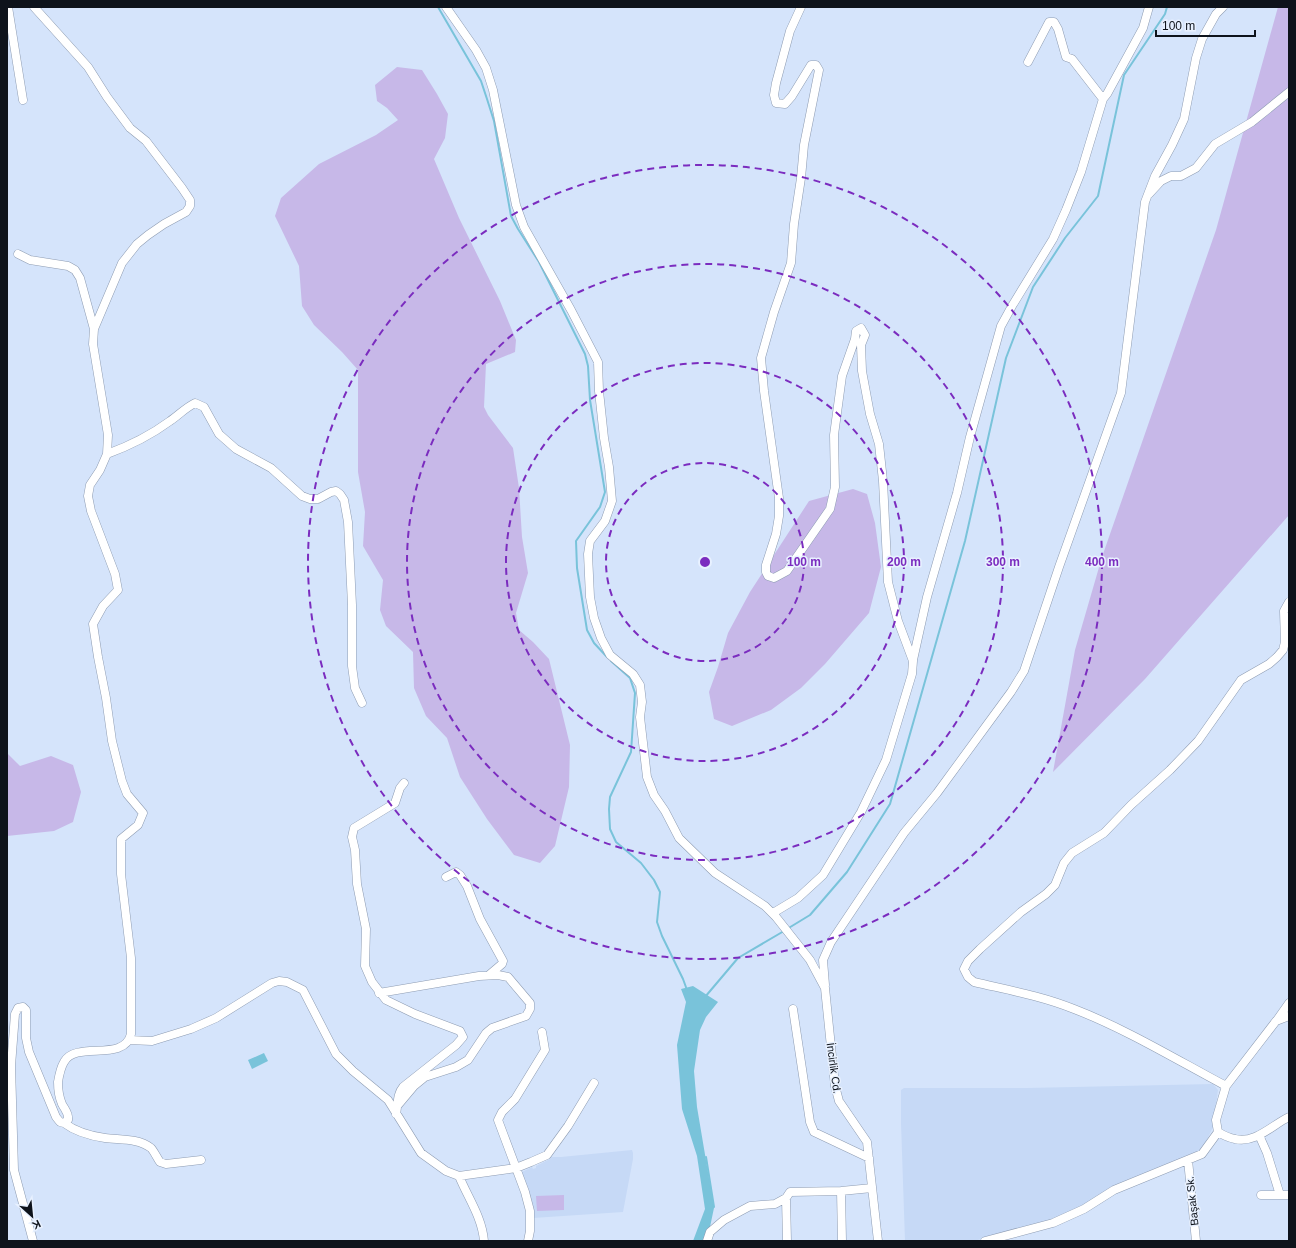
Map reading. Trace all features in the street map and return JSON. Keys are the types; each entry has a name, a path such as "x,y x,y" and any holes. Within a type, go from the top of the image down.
{"street":[{"path":"8,7 23,100"},
{"path":"34,7 88,67 107,97 130,128 146,141 190,200 190,206 186,212 148,235 137,244 122,263 94,329"},
{"name":"İncirlik Cd.","path":"446,7 476,50 486,68 493,90 516,206 524,227 571,310 598,362 601,414 612,501 606,521 590,542 588,554 590,597 594,618 601,638 610,655 633,674 640,685 642,702 640,718 647,777 654,796 665,811 679,838 715,873 765,906 775,915 810,960 825,988 835,1086 839,1101 867,1142 878,1241"},
{"path":"801,7 790,31 776,83 774,95 776,103 785,104 789,100 811,65 816,65 819,70 804,145 794,224 792,263 774,312 761,358 764,391 779,498 779,516 776,534 766,565 766,572 768,576 774,578 787,571 830,509 835,487 834,435 842,376 855,339 856,331 861,328 865,335 862,345 862,371 870,414 879,444 883,481 888,582 898,621 913,660"},
{"path":"775,915 798,898 823,875 861,812 886,760 912,674 913,660 927,597 957,493 970,437 1001,326 1053,239 1081,172 1103,99 1143,28 1149,7"},
{"path":"825,988 823,960 831,942 904,833 937,793 1011,692 1024,671 1059,567 1121,393 1145,202 1155,176 1184,119 1196,58 1202,39 1216,14 1223,7"},
{"path":"1028,62 1049,22 1054,22 1058,29 1066,57 1072,59 1103,99"},
{"path":"1147,196 1161,181 1171,176 1181,176 1196,168 1215,144 1252,122 1289,92"},
{"path":"18,254 30,260 68,266 75,270 80,278 94,329 93,344 108,435 107,454 100,470 90,485 88,496 91,511 115,574 118,590 103,606 93,624 112,741 122,781 127,794 143,813 138,825 121,839 121,874 131,958 131,1034 129,1040 124,1045 108,1050 76,1053 69,1056 64,1061 58,1083 58,1093 61,1103 69,1115 68,1120 64,1123"},
{"path":"107,454 146,437 170,421 187,407 195,403 204,407 219,434 236,449 271,468 302,496 310,499 318,499 331,492 336,491 340,494 346,507 349,537 352,666 355,688 362,703"},
{"path":"1226,1086 1138,1038 1074,1009 1040,998 974,982 968,977 964,969 968,961 1020,912 1046,894 1055,885 1064,863 1072,853 1104,833 1198,741 1240,680 1269,664 1277,657 1283,650 1286,642 1284,611 1289,602"},
{"path":"396,1114 400,1091 403,1087 456,1045 463,1037 460,1031 415,1014 386,1000 379,993 372,982 365,966 366,929 357,884 355,850 352,837 354,828 395,803 400,788 404,783"},
{"path":"446,877 456,872 460,874 467,886 480,919 503,961 502,964 489,975"},
{"path":"379,993 489,975 498,975 508,977 530,1003 530,1009 526,1016 492,1028 486,1033 468,1060 463,1064 425,1077 411,1089 398,1104"},
{"path":"129,1040 152,1041 191,1029 216,1018 272,983 279,981 287,982 302,990 336,1054 353,1071 388,1100 421,1153 446,1171 459,1176 516,1168 547,1155 568,1126 594,1083"},
{"path":"985,1241 1053,1224 1084,1209 1114,1190 1202,1154 1218,1132 1216,1120 1226,1086 1289,1003"},
{"path":"32,1241 14,1170 11,1066 15,1014 18,1008 23,1007 26,1010 26,1038 29,1052 36,1072 56,1117 60,1122 73,1129 90,1135 123,1139 146,1146 152,1149 160,1162 166,1164 201,1160"},
{"path":"793,1009 810,1122 814,1132 869,1158"},
{"path":"1276,1021 1289,1016"},
{"path":"528,1241 530,1231 530,1211 498,1120 502,1112 515,1099 545,1050 542,1032"},
{"path":"1218,1132 1235,1139 1246,1141 1289,1117"},
{"path":"1259,1135 1267,1152 1280,1195"},
{"name":"Başak Sk.","path":"1188,1160 1196,1241"},
{"path":"459,1176 482,1226 484,1241"},
{"path":"707,1241 710,1232 724,1220 750,1206 775,1204 786,1198 790,1192 872,1188"},
{"path":"841,1190 842,1241"},
{"path":"1261,1195 1289,1195"},
{"path":"786,1198 787,1241"}],"shaded area":[{"path":"1278,7 1289,7 1289,515 1145,679 1053,772 1075,650 1102,557 1216,230"},
{"path":"397,67 422,70 448,114 445,138 434,159 459,218 500,301 516,340 515,352 486,364 484,407 488,415 513,448 519,488 522,537 528,573 516,613 519,630 549,659 570,745 569,787 555,846 540,863 514,855 487,819 460,777 447,738 426,716 414,688 413,652 386,626 380,610 383,580 363,546 365,512 358,472 358,370 314,325 302,306 299,266 275,216 281,198 319,164 376,135 398,120 387,108 377,101 375,85"},
{"path":"853,489 867,494 875,523 881,567 869,613 825,664 801,688 771,710 732,726 714,719 709,692 728,633 750,592 809,501"},
{"path":"7,753 20,766 51,756 73,765 81,792 73,822 54,831 7,836"},
{"path":"693,986 718,1002 706,1017 700,1030 694,1071 697,1107 714,1208 707,1241 693,1241 705,1209 697,1156 682,1109 677,1045 686,1002 681,989"},
{"path":"264,1053 268,1061 252,1069 248,1060"},
{"path":"1213,1084 1218,1090 1213,1127 1203,1148 1186,1158 1060,1218 974,1241 905,1241 901,1123 901,1090 904,1088 1027,1088"},
{"path":"632,1150 633,1159 623,1212 533,1218 520,1173 532,1167 533,1169 536,1168 536,1166 550,1159 551,1157"},
{"path":"564,1195 564,1210 537,1211 536,1196"}],"waterway":[{"path":"438,7 481,81 494,121 511,216 539,262 585,354 588,366 590,400 605,492 600,507 576,541 577,568 587,630 594,643 607,657"},
{"path":"787,929 810,915 847,872 890,804 965,541 1006,358 1033,287 1065,238 1098,196 1124,75 1165,14 1167,7"},
{"path":"611,661 630,678 635,693 631,752 610,797 610,829 616,842 641,863 654,880 660,892 657,922 687,990"},
{"path":"705,997 738,958 784,931"},
{"path":"706,1157 714,1207"}]}
